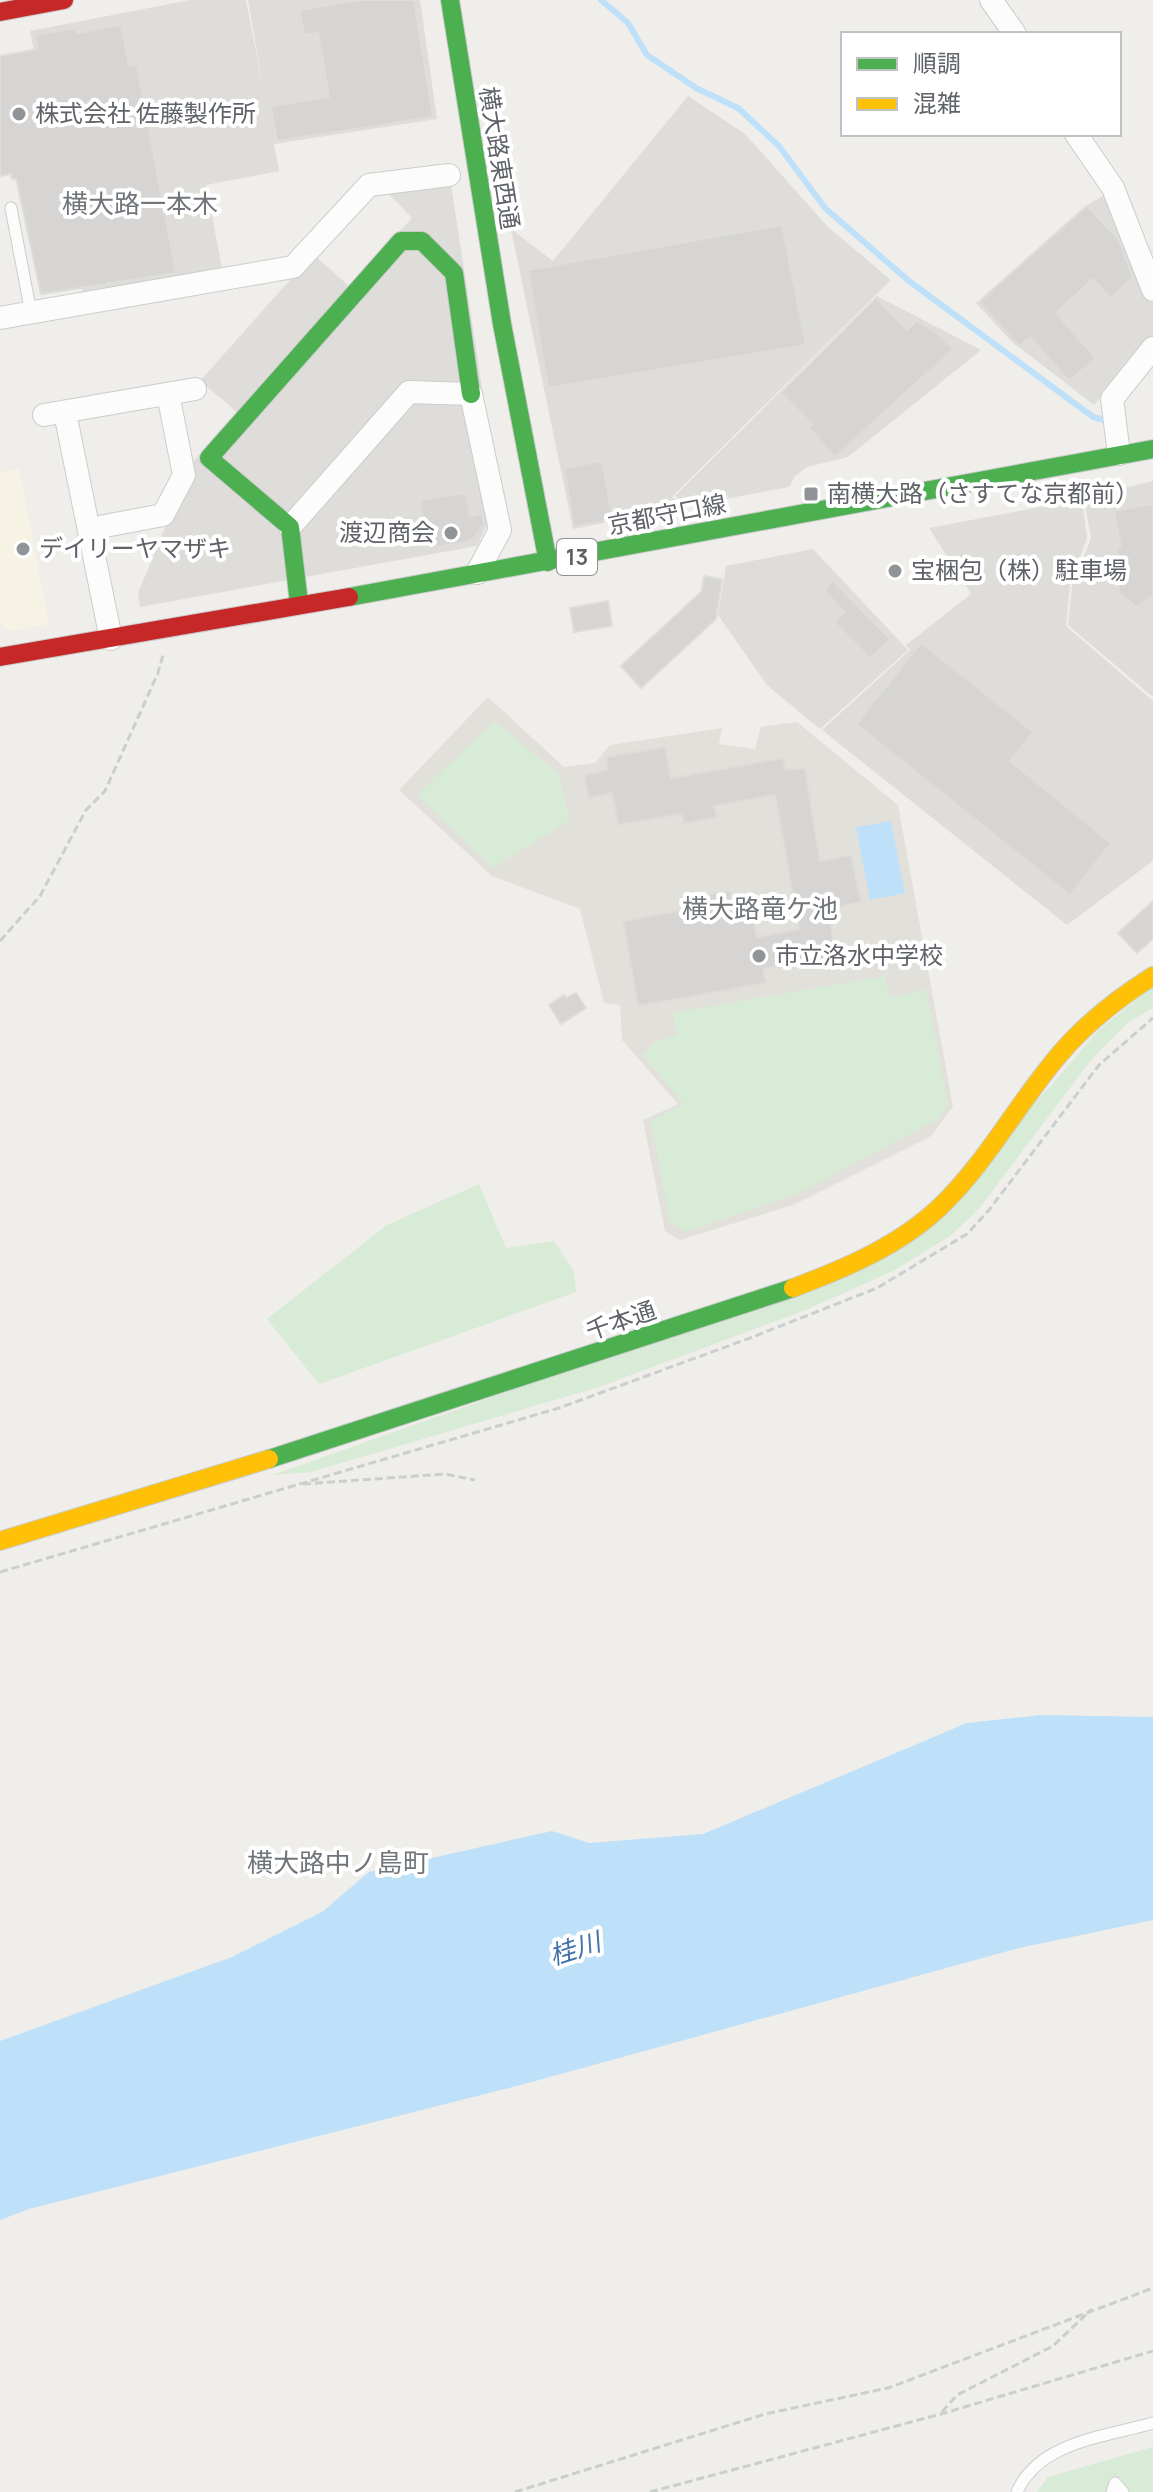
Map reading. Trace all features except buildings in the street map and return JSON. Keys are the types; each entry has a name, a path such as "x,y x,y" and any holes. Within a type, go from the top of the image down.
{"street":[{"path":"0,12 64,0"},
{"name":"横大路東西通","path":"450,0 502,324 548,562"},
{"path":"991,0 1014,32"},
{"path":"1077,136 1113,188 1153,290"},
{"path":"0,318 293,267 369,185 449,175"},
{"path":"299,603 290,527 209,458 401,241 422,241 454,273 471,394 500,530 477,573"},
{"name":"横大路東西通","path":"502,324 494,371 526,566"},
{"path":"1118,445 1112,399 1153,348"},
{"path":"111,639 89,529 55,414 195,389"},
{"path":"290,527 409,392 471,394"},
{"path":"89,529 163,515 184,475 168,394"},
{"name":"京都守口線","path":"0,657 548,562 1118,445 1153,449"},
{"name":"千本通","path":"0,1541 442,1407 770,1295 898,1239 941,1206 964,1180 1050,1065 1082,1030 1122,994 1153,976"}],"lane":[{"path":"11,208 31,313"},
{"path":"1017,2492 1030,2468 1047,2454 1153,2423"},
{"path":"1112,2492 1115,2483 1123,2492"}],"path":[{"path":"0,941 40,896 86,810 105,791 158,673 163,655 157,630"},
{"path":"283,1483 445,1474 475,1480"},
{"path":"515,2492 765,2414 888,2388 1095,2307 1153,2288"},
{"path":"941,2414 957,2395 1053,2346 1095,2307"},
{"path":"650,2492 941,2414 1153,2351"}],"shaded area":[{"path":"190,0 246,0 263,88 248,0 420,0 437,119 274,144 279,171 206,185 222,268 83,295 30,31"},
{"path":"688,96 745,134 828,227 891,280 672,497 685,507 573,529 511,229 553,261"},
{"path":"451,184 499,499 477,546 140,607 138,593 192,463 237,412 200,381 313,254 349,286 412,218 386,191"},
{"path":"1106,194 1153,301 1153,338 1094,405 1011,341 976,303 1084,207"},
{"path":"877,296 981,350 848,457 807,467 795,476 789,487 687,506 675,496"},
{"path":"19,469 49,624 11,631 0,623 0,472"},
{"path":"1153,481 1153,697 1068,625 1072,586 1091,538 1084,498"},
{"path":"1082,499 1087,538 1070,585 1066,626 1153,701 1153,861 1067,925 822,730 910,650 906,645 971,594 929,528"},
{"path":"813,549 908,650 820,729 767,685 718,615 726,566"},
{"name":"市立洛水中学校","path":"488,697 564,767 595,763 610,745 722,728 719,744 755,749 761,727 797,722 898,805 953,1107 931,1136 793,1205 680,1240 665,1231 643,1120 678,1104 622,1040 620,1005 604,1003 580,909 492,876 399,790"}],"green space":[{"path":"494,721 558,773 570,820 493,868 417,795"},
{"path":"885,976 889,998 926,989 948,1104 940,1118 799,1193 686,1232 670,1222 651,1121 684,1104 643,1055 655,1041 677,1035 673,1013"},
{"path":"1153,986 1153,1008 1129,1022 1091,1060 978,1210 950,1236 893,1271 808,1309 599,1387 311,1472 273,1475 884,1258 1056,1080 1098,1031"},
{"path":"479,1184 506,1248 554,1241 574,1272 576,1292 319,1384 267,1319 387,1225"},
{"path":"1153,2447 1153,2492 1037,2492 1048,2477"}],"water":[{"path":"891,821 905,893 870,900 856,827"},
{"name":"桂川","path":"1041,1715 1153,1717 1153,1920 1019,1948 517,2086 29,2209 0,2220 0,2041 232,1957 322,1912 369,1872 552,1831 589,1843 703,1834 967,1723"}],"waterway":[{"path":"601,0 628,23 647,55 696,88 738,108 779,146 825,208 909,281 1093,417 1111,422"}],"traffic: fast":[{"path":"450,0 502,324 548,562"},
{"path":"299,603 290,527 209,458 401,241 422,241 454,273 471,394"},
{"path":"349,597 1153,449"},
{"path":"269,1459 793,1288"}],"traffic: slow":[{"path":"793,1288 872,1254 926,1219 959,1188 1069,1043 1103,1012 1153,976"},
{"path":"0,1541 269,1459"}],"traffic: jam":[{"path":"0,12 64,0"},
{"path":"0,657 349,597"}],"place":[{"name":"株式会社 佐藤製作所","path":"19,114"},
{"name":"南横大路（さすてな京都前）","path":"811,494"},
{"name":"渡辺商会","path":"451,533"},
{"name":"デイリーヤマザキ","path":"23,549"},
{"name":"宝梱包（株）駐車場","path":"895,571"},
{"name":"市立洛水中学校","path":"759,956"}],"district":[{"name":"横大路一本木","path":"140,204"},
{"name":"横大路竜ケ池","path":"760,909"},
{"name":"横大路中ノ島町","path":"338,1863"}]}
